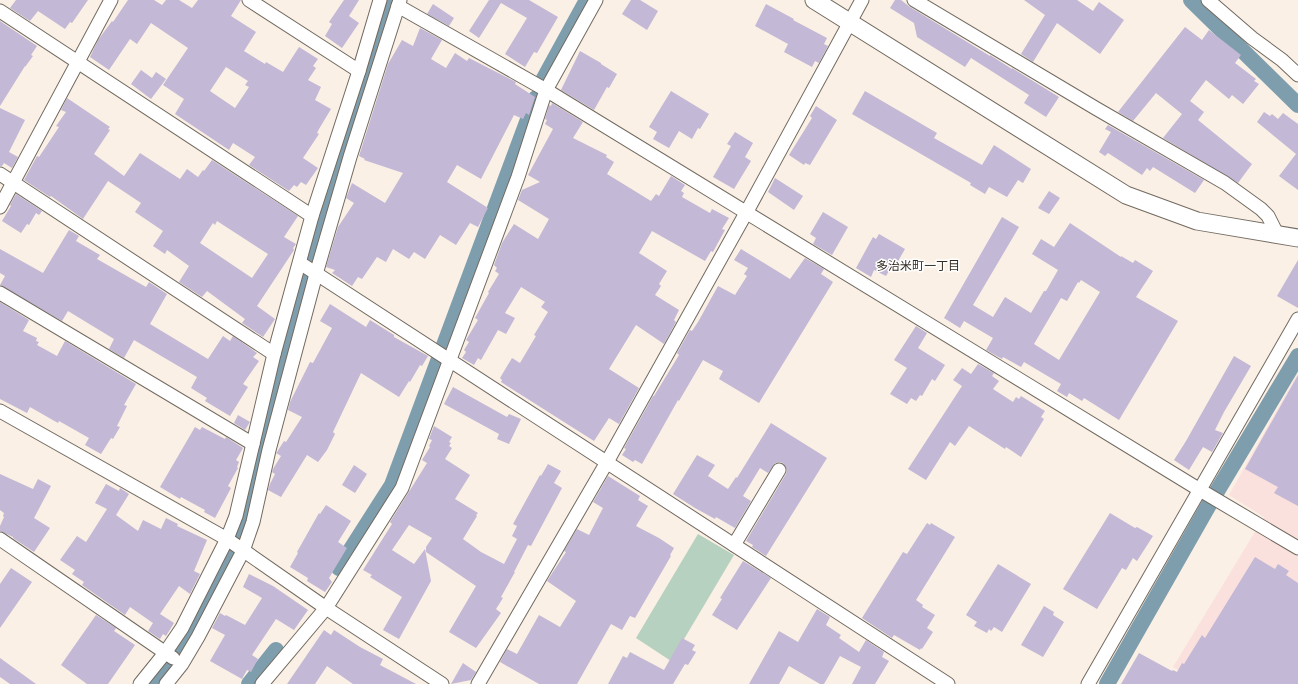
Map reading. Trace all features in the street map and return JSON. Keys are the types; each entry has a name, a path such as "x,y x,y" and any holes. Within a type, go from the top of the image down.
{"street":[{"path":"0,207 111,0"},
{"path":"249,0 360,71"},
{"path":"166,684 182,628 235,545 252,522 308,269 312,216 360,71 380,0"},
{"path":"262,684 326,608 402,488 518,177 546,90 596,0"},
{"path":"814,0 1126,194 1197,221 1298,238"},
{"path":"478,684 607,462 746,213 862,0"},
{"path":"914,0 1225,183 1261,209 1268,216 1277,234"},
{"path":"1208,0 1252,38 1282,60 1298,75"},
{"path":"140,684 174,659 198,637 235,545 236,516 274,354 350,157 399,3 546,90 1208,495 1298,548"},
{"path":"0,10 312,216"},
{"path":"0,174 274,354"},
{"path":"308,269 948,684"},
{"path":"0,294 253,444"},
{"path":"1088,684 1208,495 1298,319"},
{"path":"0,411 235,545 326,608 442,684"},
{"path":"734,546 779,470"},
{"path":"0,539 174,659"}],"shaded area":[{"path":"1298,373 1298,684 1201,684 1173,667 1264,517 1229,495"}],"green space":[{"path":"698,534 734,555 671,661 636,638"}],"building":[{"path":"16,0 88,0 72,23 70,22 65,29 38,11 30,21 10,8"},
{"path":"128,0 154,0 162,5 166,0 179,0 192,8 198,0 241,0 231,16 256,32 244,51 265,64 266,62 283,72 299,47 318,59 313,66 316,68 308,80 321,87 315,100 331,109 317,133 319,134 303,158 318,168 306,185 301,182 297,187 294,185 289,191 249,165 255,157 233,143 229,150 175,114 184,99 163,85 188,48 151,23 137,44 130,39 109,70 90,57 98,40 112,21 113,22","holes":["226,67 248,81 245,85 249,87 235,108 210,91"]},
{"path":"344,0 359,0 349,16 359,23 342,48 325,36 332,24 329,22"},
{"path":"489,0 529,0 558,17 537,53 534,52 525,67 505,54 527,18 501,3 479,38 469,31"},
{"path":"631,0 640,0 658,11 647,30 622,14"},
{"path":"895,0 901,0 910,7 1059,97 1046,117 1024,103 1029,95 971,58 965,67 917,37 914,23 890,8"},
{"path":"1024,0 1077,0 1093,11 1099,2 1124,20 1100,54 1057,23 1033,62 1021,54 1045,15"},
{"path":"433,4 454,18 449,26 427,14"},
{"path":"766,4 827,38 824,44 828,46 819,63 815,61 812,67 784,52 788,44 755,26"},
{"path":"0,21 37,46 31,55 33,56 0,106"},
{"path":"1185,27 1202,40 1209,30 1241,55 1235,63 1256,79 1254,81 1259,84 1243,104 1232,95 1229,99 1206,80 1190,101 1204,112 1198,120 1252,164 1238,183 1163,138 1182,114 1156,93 1133,121 1118,112"},
{"path":"420,28 442,40 431,59 446,68 455,53 467,61 469,58 516,82 515,84 535,97 529,115 526,113 523,119 514,115 481,179 457,165 447,182 488,208 478,227 470,223 456,245 440,235 425,259 414,252 409,259 393,249 386,262 377,257 362,279 358,277 352,286 332,273 335,270 326,267 338,227 354,203 346,198 352,183 385,203 403,173 364,160 365,159 359,156 388,64 402,40 413,46"},
{"path":"580,51 617,74 609,88 607,87 594,110 561,90"},
{"path":"141,70 152,78 156,72 166,79 151,99 131,84"},
{"path":"671,91 709,114 700,129 698,128 692,139 679,131 669,148 653,139 657,132 649,127"},
{"path":"865,91 937,133 934,138 982,165 994,145 1031,169 1023,183 1018,180 1007,197 989,187 985,194 970,185 971,183 852,114"},
{"path":"67,98 110,127 108,129 110,130 94,154 124,176 140,153 180,179 187,169 198,177 212,160 298,216 284,237 296,244 293,248 294,250 257,306 275,319 263,337 242,323 245,319 207,291 202,297 179,282 189,266 167,250 165,254 153,246 163,231 135,212 141,203 108,181 83,219 51,196 50,197 24,180 37,156 39,157 59,127 56,126 66,112 61,110","holes":["217,221 268,254 252,278 200,243 213,223 215,225"]},
{"path":"552,103 583,122 573,138 607,155 606,157 614,162 607,174 651,201 656,194 659,196 671,176 685,185 681,191 684,193 682,197 710,213 712,209 729,218 722,229 725,230 713,252 711,251 705,261 652,231 639,253 667,271 659,284 661,286 655,295 679,310 674,320 676,322 664,344 636,325 609,369 639,388 619,424 609,418 594,441 501,382 502,380 500,378 512,358 520,363 536,336 534,335 548,312 541,307 545,302 521,287 505,313 515,318 506,334 498,330 481,360 478,358 474,365 462,358 466,352 464,350 469,342 466,340 478,320 475,318 499,274 495,271 497,268 494,265 502,243 514,224 538,239 549,219 518,200 522,190 540,182 528,175 553,129 545,124 549,105 551,106"},
{"path":"816,106 837,120 810,165 805,163 804,165 789,155 812,118 810,116"},
{"path":"0,108 25,120 9,152 18,157 12,168 4,163 0,166"},
{"path":"1264,112 1270,116 1272,114 1278,119 1283,113 1298,124 1298,190 1279,176 1296,154 1257,122"},
{"path":"1108,125 1204,180 1195,193 1153,167 1150,171 1147,168 1142,175 1108,153 1105,156 1099,152 1111,132 1105,129"},
{"path":"735,132 753,143 745,157 751,161 734,189 713,177 731,146 727,144"},
{"path":"775,178 803,196 794,210 768,192"},
{"path":"1049,191 1060,198 1049,214 1038,208"},
{"path":"16,194 42,211 39,215 36,213 29,225 27,224 21,233 2,221"},
{"path":"823,212 848,227 832,255 813,244 816,238 810,234"},
{"path":"1002,217 1019,227 973,305 993,317 1005,297 1031,313 1058,270 1032,254 1041,239 1054,247 1070,223 1121,257 1133,263 1135,260 1153,271 1136,297 1178,321 1119,420 1084,398 1082,401 1069,393 1067,397 1057,391 1061,384 1024,362 1021,367 986,350 993,338 964,321 960,328 944,318","holes":["1081,280 1100,292 1059,360 1034,344 1061,298 1067,301 1078,282 1079,283"]},
{"path":"69,230 79,236 76,241 100,255 97,259 146,287 149,282 167,294 150,324 208,359 223,336 230,341 233,336 257,353 253,357 259,361 243,384 248,387 230,416 205,401 207,398 191,388 197,377 134,340 124,358 109,349 114,339 68,311 62,321 0,285 5,276 0,273 0,249 43,273"},
{"path":"879,234 905,249 897,263 894,262 886,276 874,270 871,277 856,268 873,237 876,239"},
{"path":"741,249 790,279 805,258 824,269 821,274 833,282 759,403 719,379 723,371 703,360 679,401 678,400 642,464 635,460 633,462 622,455 626,449 624,448 653,396 679,355 677,353 690,330 692,331 698,322 718,286 735,295 747,276 744,274 748,268 734,260"},
{"path":"1298,260 1298,308 1277,296"},
{"path":"0,302 29,320 23,331 37,338 36,341 39,342 37,345 57,356 65,341 136,384 124,405 127,406 117,426 120,427 101,454 85,445 89,438 59,421 58,423 30,407 27,413 0,399"},
{"path":"330,304 366,327 370,320 394,335 394,337 428,356 422,366 420,365 399,397 361,373 333,432 335,434 327,450 318,462 307,455 281,497 268,490 275,474 272,472 273,469 281,456 276,453 284,441 286,442 302,417 288,410 290,402 310,362 313,363 332,328 320,321"},
{"path":"916,326 927,333 918,348 945,365 935,381 932,379 922,396 920,395 916,401 911,398 907,404 890,394 907,368 894,360"},
{"path":"1234,356 1251,366 1215,430 1223,433 1212,452 1203,447 1189,470 1174,460"},
{"path":"978,364 994,373 992,376 999,381 993,389 1013,402 1016,397 1019,399 1021,396 1045,411 1041,417 1044,419 1021,457 1006,447 1005,449 969,426 955,446 950,442 926,480 908,469 962,386 953,380 962,368 971,374"},
{"path":"1298,375 1298,506 1274,493 1278,487 1245,469"},
{"path":"453,387 507,417 509,414 521,419 509,444 497,439 499,434 444,404"},
{"path":"238,415 250,422 245,430 234,423"},
{"path":"771,423 827,458 766,556 746,541 786,474 787,470 783,463 775,463 768,473 760,468 743,496 751,501 735,528 716,517 715,519 673,494 697,455 715,465 708,476 728,489 736,477 737,478"},
{"path":"434,426 452,437 449,442 451,443 449,446 452,448 445,459 470,475 455,499 478,513 463,539 481,552 504,564 517,539 512,536 517,526 513,524 540,475 541,476 548,464 561,471 554,483 562,488 531,546 528,545 501,597 503,598 496,609 501,613 476,648 449,632 476,586 426,552 426,547 432,538 409,525 392,550 414,564 425,549 431,581 399,639 383,630 402,597 370,577 372,575 363,570 392,524 390,522 427,463 422,460 430,447 429,446 432,440 429,439"},
{"path":"195,427 200,430 202,427 225,439 226,437 243,448 236,460 239,462 238,468 228,486 231,488 215,518 204,512 205,510 181,497 180,499 160,487"},
{"path":"354,465 367,474 355,493 342,485"},
{"path":"0,474 33,489 38,479 51,486 34,518 50,528 34,552 13,537 0,531 4,513 0,510"},
{"path":"608,476 640,496 638,500 648,506 636,526 674,548 670,555 671,556 635,618 630,616 622,630 611,624 577,684 539,684 500,662 507,649 517,654 539,615 560,627 576,601 547,581 566,552 564,551 577,529 589,535 603,508 593,502"},
{"path":"106,484 119,491 120,488 129,494 116,515 138,531 143,520 161,529 166,518 178,524 177,526 207,540 194,571 200,574 190,594 179,586 160,614 174,623 166,636 163,634 160,639 148,631 153,623 130,607 125,615 82,585 84,582 72,574 75,570 60,560 77,536 86,542 107,509 95,503"},
{"path":"326,505 351,521 338,542 347,548 329,578 332,582 325,592 307,581 308,578 290,567 319,513 320,514"},
{"path":"1110,513 1135,528 1137,527 1153,536 1137,561 1133,558 1126,570 1122,568 1097,609 1063,589"},
{"path":"927,523 930,525 931,523 955,537 916,600 923,605 922,607 935,615 927,628 933,632 920,650 894,635 892,638 862,618 903,552 907,554"},
{"path":"1255,557 1275,569 1278,564 1289,571 1286,575 1298,583 1298,684 1121,684 1139,653 1172,671 1177,672 1182,663 1184,664 1202,635 1205,638"},
{"path":"743,561 771,578 737,630 712,615 722,599 720,598"},
{"path":"998,564 1031,584 1002,632 994,627 991,631 989,629 987,633 974,626 977,622 966,615"},
{"path":"11,568 32,582 0,628 0,584"},
{"path":"249,574 273,586 308,610 294,630 276,619 252,655 258,659 251,672 247,670 242,679 210,661 225,635 212,628 220,613 245,625 262,598 243,587"},
{"path":"1044,606 1054,612 1053,615 1064,622 1043,657 1021,645"},
{"path":"817,609 830,617 826,625 841,635 839,638 859,652 866,640 884,652 882,657 889,661 875,684 852,684 861,667 840,656 824,684 820,684 789,666 779,684 749,684 779,631 798,642"},
{"path":"96,615 116,628 114,631 135,645 108,684 87,684 61,665"},
{"path":"324,630 331,635 334,630 360,647 383,659 380,665 416,684 353,684 327,666 315,684 287,684"},
{"path":"682,638 695,645 692,650 696,652 688,665 685,664 673,684 608,684 623,656 627,658 630,652 664,670"},
{"path":"0,658 36,684 10,684 0,677"},
{"path":"463,663 476,672 471,680 451,684"}],"waterway":[{"path":"154,684 189,635 241,534 276,391 318,234 390,0"},
{"path":"542,82 587,0"},
{"path":"1191,0 1298,105"},
{"path":"339,568 392,485 536,98"},
{"path":"1107,684 1210,503 1298,356"},
{"path":"249,684 276,650"}],"district":[{"name":"多治米町一丁目","path":"918,266"}]}
